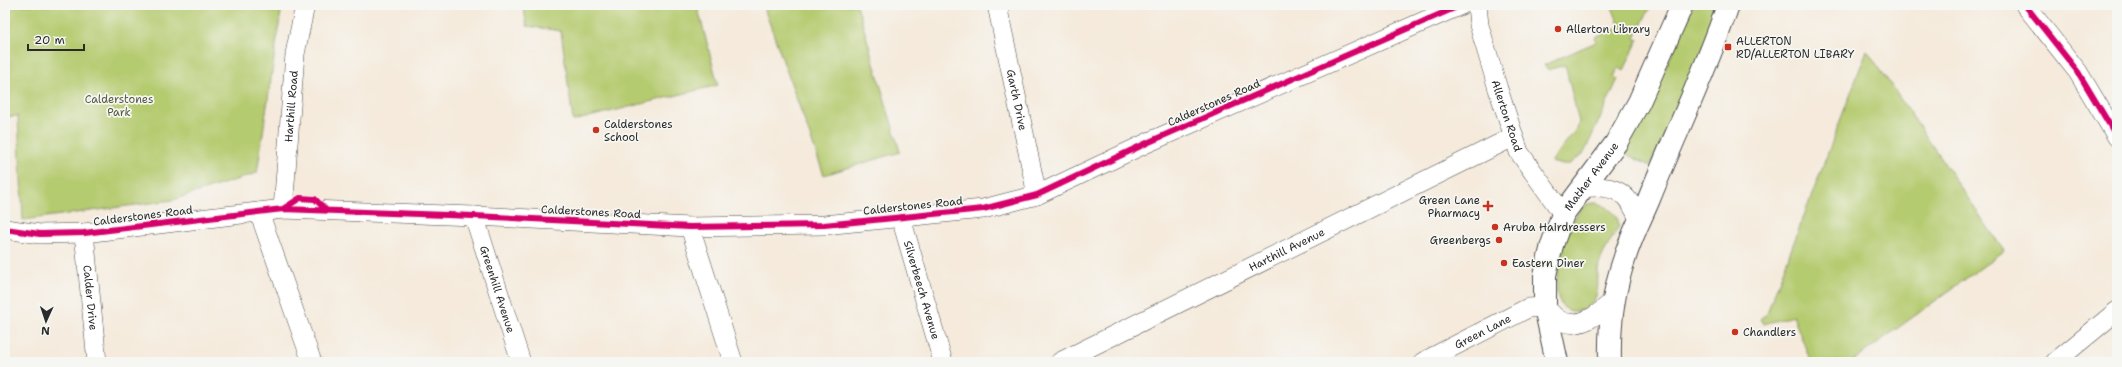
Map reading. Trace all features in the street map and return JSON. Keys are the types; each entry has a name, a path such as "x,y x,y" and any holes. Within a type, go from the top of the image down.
{"main road":[{"name":"Mather Avenue","path":"1556,360 1545,307 1546,275 1552,245 1563,214 1616,143 1639,102 1682,5"},
{"path":"1610,362 1610,342 1614,300 1624,258 1640,222 1676,130 1718,37 1728,5"}],"street":[{"name":"Harthill Road","path":"283,209 295,54 305,5"},
{"name":"Garth Drive","path":"996,5 1037,195"},
{"name":"Calderstones Road","path":"5,229 40,234 84,233 283,209 474,216 690,227 824,225 983,209 1037,195 1149,142 1461,5"},
{"name":"Allerton Road","path":"1477,5 1479,25 1513,137 1519,152 1563,214"},
{"path":"2025,5 2078,72 2117,137"},
{"name":"Harthill Avenue","path":"1060,362 1513,137"},
{"path":"1582,188 1599,186 1612,187 1624,194 1634,205 1640,222"},
{"path":"259,212 312,362"},
{"name":"Greenhill Avenue","path":"474,216 521,362"},
{"name":"Silverbeech Avenue","path":"901,218 943,362"},
{"path":"690,227 733,362"},
{"name":"Calder Drive","path":"84,233 97,362"},
{"path":"1545,307 1558,319 1567,322 1579,322 1597,316 1614,300"},
{"name":"Green Lane","path":"1422,362 1528,308 1545,307"},
{"path":"2055,362 2117,311"}],"green space":[{"name":"Calderstones Park","path":"5,5 282,5 257,173 173,200 23,220 18,116 5,117"},
{"path":"523,5 697,5 718,85 573,121 561,31 527,26"},
{"path":"763,5 857,5 900,152 824,175"},
{"path":"1615,5 1651,5 1635,38 1638,40 1624,70 1618,68 1614,77 1618,79 1584,153 1570,164 1563,165 1551,162 1577,128 1579,122 1565,65 1547,70 1544,65 1596,42 1595,37 1620,27 1612,7"},
{"path":"1693,5 1718,5 1700,56 1650,166 1624,153 1677,44"},
{"path":"1867,50 2004,251 1851,362 1811,362 1793,316 1764,324 1761,319 1767,313"},
{"path":"1596,203 1604,206 1617,217 1619,226 1599,264 1597,293 1593,301 1584,309 1573,311 1563,306 1558,296 1557,282 1559,265 1569,232 1580,210 1589,204"}],"cycle path":[{"path":"5,229 40,234 84,233 283,209 474,216 690,227 824,225 983,209 1037,195 1149,142 1461,5"},
{"path":"2025,5 2078,72 2117,137"},
{"path":"283,209 300,198 315,199 326,210"}],"place":[{"name":"Allerton Library","path":"1558,29"},
{"name":"ALLERTON RD/ALLERTON LIBARY","path":"1728,47"},
{"name":"Calderstones School","path":"596,130"},
{"name":"Green Lane Pharmacy","path":"1488,206"},
{"name":"Aruba Hairdressers","path":"1495,227"},
{"name":"Greenbergs","path":"1499,240"},
{"name":"Eastern Diner","path":"1504,263"},
{"name":"Chandlers","path":"1735,332"}]}
